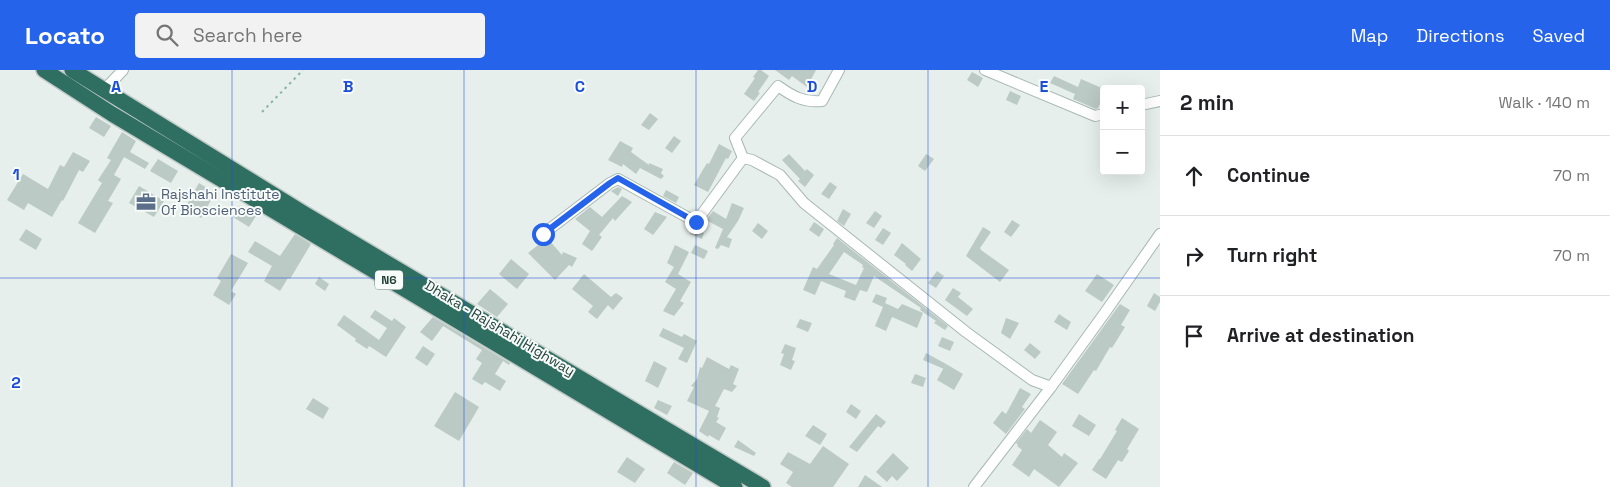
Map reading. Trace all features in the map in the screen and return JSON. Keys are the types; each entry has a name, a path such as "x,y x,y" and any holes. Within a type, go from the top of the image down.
{"highway":[{"name":"Dhaka - Rajshahi Highway","path":"44,70 112,114 735,487"},
{"name":"Dhaka - Rajshahi Highway","path":"72,70 303,213 763,487"}],"street":[{"path":"104,90 123,70"},
{"path":"743,158 735,138 778,86 792,97 811,102 822,101 839,70"},
{"path":"985,70 1095,116 1100,115"},
{"path":"1145,105 1160,101"},
{"path":"543,234 618,178 696,222 743,158"},
{"path":"743,158 752,160 780,175 804,203 966,332 1032,380 1051,387"},
{"path":"974,487 1051,387 1160,234"}],"path":[{"path":"262,112 303,70"}],"building":[{"path":"758,70 769,76 754,101 744,94"},
{"path":"775,70 816,70 807,87 792,76 789,80"},
{"path":"972,72 983,78 978,87 967,80"},
{"path":"1054,76 1078,87 1081,79 1100,87 1100,104 1096,109 1073,99 1075,94 1050,83"},
{"path":"1010,91 1021,96 1017,105 1006,100"},
{"path":"650,113 658,119 649,130 641,125"},
{"path":"96,117 111,126 104,137 89,128"},
{"path":"122,132 136,141 130,152 149,163 145,169 124,157 114,175 121,179 108,201 113,203 95,233 78,223 102,183 98,180 111,160 107,158"},
{"path":"674,136 681,141 672,153 665,148"},
{"path":"620,141 633,148 631,152 649,165 649,163 663,169 661,173 664,176 661,179 640,168 636,174 623,164 622,167 608,160"},
{"path":"719,144 732,151 728,159 726,158 708,192 694,185 707,163 709,164"},
{"path":"73,152 90,161 83,172 79,170 63,201 52,217 28,203 24,210 7,200 23,174 48,189 60,165 64,167"},
{"path":"789,154 805,171 807,169 814,175 805,187 782,160"},
{"path":"926,154 934,159 925,171 918,166"},
{"path":"158,159 178,171 171,183 150,171"},
{"path":"830,182 837,187 829,199 821,194"},
{"path":"199,183 215,193 201,218 185,208"},
{"name":"Rajshahi Institute Of Biosciences","path":"139,186 164,201 154,217 129,203"},
{"path":"618,187 622,189 618,196 611,191"},
{"path":"666,190 679,197 676,203 663,196"},
{"path":"622,196 632,202 615,221 613,218 599,235 602,237 592,251 582,244 590,231 575,219 590,207 602,217"},
{"path":"732,203 744,208 727,237 732,239 729,248 721,245 718,249 715,248 723,229 706,220 713,211 726,219"},
{"path":"239,206 256,216 249,227 233,217"},
{"path":"843,209 851,214 844,226 837,221"},
{"path":"875,211 882,216 874,228 866,223"},
{"path":"655,212 667,217 653,235 644,229"},
{"path":"1012,220 1020,225 1011,237 1004,232"},
{"path":"814,222 824,229 819,237 809,230"},
{"path":"758,223 768,231 762,239 752,231"},
{"path":"983,227 991,232 980,248 981,250 1009,270 1000,282 966,256"},
{"path":"693,228 704,233 702,239 690,234"},
{"path":"883,228 891,233 883,245 875,240"},
{"path":"26,229 42,239 36,250 19,240"},
{"path":"295,234 311,244 290,279 288,278 280,291 264,281 272,266 248,252 255,241 280,256"},
{"path":"837,238 948,326 945,330 934,323 936,321 920,310 921,308 874,276 867,292 860,290 855,301 844,297 846,291 821,281 815,295 803,290 813,267 817,269","holes":["844,252 863,265 862,267 864,268 856,285 829,274"]},
{"path":"548,239 562,255 563,252 577,258 572,267 569,265 555,280 528,253"},
{"path":"902,243 921,259 912,271 894,255"},
{"path":"675,245 689,252 678,274 691,282 680,301 684,303 674,316 663,311 676,289 665,282 674,267 667,263"},
{"path":"695,245 708,251 704,259 691,253"},
{"path":"231,254 248,263 231,291 236,294 229,305 213,295 221,281 217,278"},
{"path":"511,259 529,274 517,289 499,274"},
{"path":"937,271 944,276 936,288 928,283"},
{"path":"584,274 611,297 616,293 623,298 613,310 608,305 597,319 588,312 593,306 572,289"},
{"path":"1097,274 1114,285 1102,302 1085,291"},
{"path":"319,277 329,284 325,291 315,284"},
{"path":"953,288 961,293 958,297 973,309 967,316 945,300"},
{"path":"490,289 508,304 497,317 477,304"},
{"path":"1154,293 1160,297 1160,302 1155,311 1147,306"},
{"path":"876,294 887,298 885,303 898,309 902,304 923,313 917,328 892,317 886,331 875,326 883,307 872,302"},
{"path":"1120,304 1130,310 1121,325 1125,327 1112,348 1110,347 1096,371 1094,370 1078,394 1062,384"},
{"path":"375,310 392,321 394,318 406,327 386,357 369,346 367,349 337,325 344,315 379,340 387,328 370,317"},
{"path":"1059,314 1071,322 1067,330 1054,322"},
{"path":"433,317 510,363 509,365 503,361 495,374 506,381 500,391 485,382 482,385 472,379 482,363 476,359 482,350 443,326 432,341 420,332"},
{"path":"1006,318 1019,323 1010,339 1001,333"},
{"path":"800,319 812,323 808,332 796,327"},
{"path":"663,328 682,337 684,334 697,341 687,363 678,359 684,348 659,336"},
{"path":"942,337 954,342 950,351 938,346"},
{"path":"1030,343 1041,352 1035,359 1024,350"},
{"path":"785,344 796,348 792,360 795,361 791,370 780,365 784,354 781,353"},
{"path":"423,346 435,354 427,366 415,358"},
{"path":"926,353 946,364 944,369 923,360"},
{"path":"707,357 729,369 731,365 739,369 733,384 737,386 732,392 724,389 715,406 720,408 717,417 719,418 716,422 726,428 719,441 699,431 709,411 687,401 694,387 691,386 697,379 700,367 702,368"},
{"path":"654,361 667,368 658,388 645,381"},
{"path":"946,364 963,374 954,390 937,380"},
{"path":"915,374 926,378 923,387 911,383"},
{"path":"1020,388 1031,394 1022,407 1025,409 1006,434 993,423 1002,411 1006,414"},
{"path":"455,392 479,407 459,441 434,426"},
{"path":"313,398 329,408 323,419 306,409"},
{"path":"658,400 672,406 667,415 654,408"},
{"path":"851,404 861,411 856,419 846,412"},
{"path":"876,414 886,422 881,428 878,426 857,452 849,447"},
{"path":"1079,414 1096,425 1089,436 1072,426"},
{"path":"1122,418 1139,429 1127,449 1129,451 1122,462 1118,460 1106,479 1092,470 1117,431 1115,430"},
{"path":"1040,420 1057,432 1048,445 1062,457 1064,453 1078,463 1059,487 1034,469 1029,477 1012,465 1022,450 1016,443 1027,429 1031,433"},
{"path":"813,425 827,434 820,445 805,436"},
{"path":"738,440 756,453 754,456 734,447"},
{"path":"823,446 849,464 833,487 792,487 786,483 793,472 780,464 788,452 810,464"},
{"path":"893,453 909,468 897,481 892,476 887,482 876,472"},
{"path":"627,457 645,469 635,483 617,472"},
{"path":"674,462 693,473 685,485 667,473"},
{"path":"865,475 882,487 858,487"}],"place":[{"name":"Rajshahi Institute Of Biosciences","path":"146,202"}],"route":[{"path":"543,234 618,178 696,222"}]}
